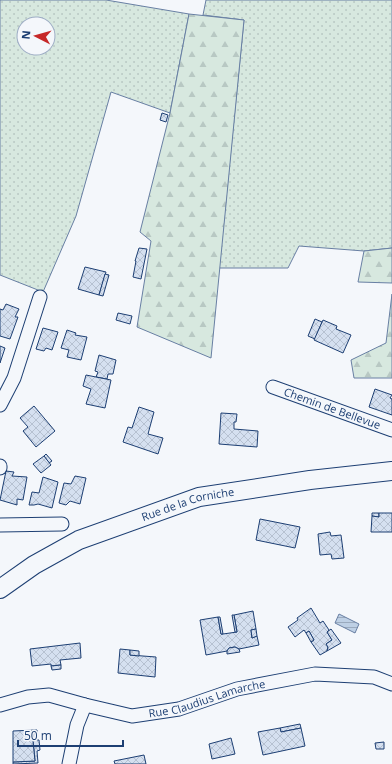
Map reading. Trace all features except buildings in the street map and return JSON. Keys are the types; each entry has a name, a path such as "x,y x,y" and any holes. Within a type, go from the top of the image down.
{"main road":[{"name":"Rue de la Corniche","path":"0,589 34,565 79,540 199,497 310,480 392,471"}],"street":[{"path":"0,405 14,378 40,297"},
{"name":"Chemin de Bellevue","path":"273,386 392,430"},
{"path":"0,525 62,524"},
{"name":"Rue Claudius Lamarche","path":"0,705 28,697 49,695 132,716 179,710 237,689 315,674 374,677 392,684"},
{"path":"69,764 77,725 85,705"}],"green space":[{"path":"0,0 106,0 189,14 170,113 111,92 76,216 43,292 0,275"},
{"path":"206,0 392,0 392,248 364,251 299,246 288,268 219,268 244,20 203,15"},
{"path":"189,14 244,20 211,358 137,327 151,241 140,232 170,113"},
{"path":"392,248 392,283 358,282 364,251"},
{"path":"392,294 392,378 354,378 351,360 386,343"}],"water":[{"path":"339,614 359,624 355,633 335,623"}]}
